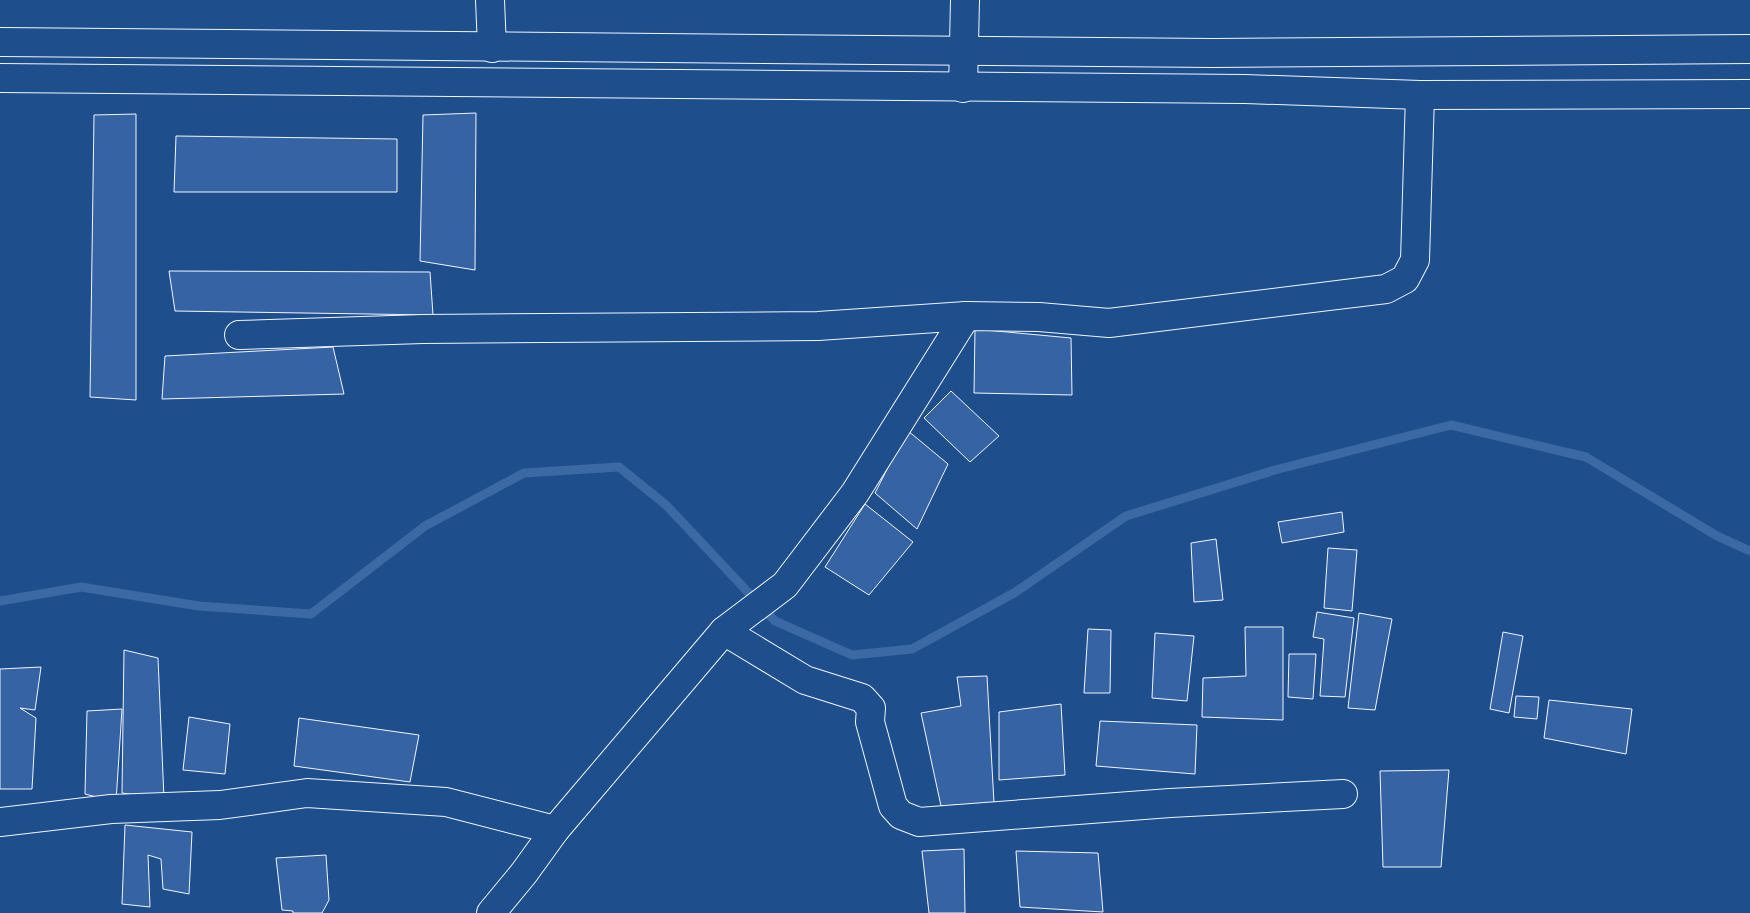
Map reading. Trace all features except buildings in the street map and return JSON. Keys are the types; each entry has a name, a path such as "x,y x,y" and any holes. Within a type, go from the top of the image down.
{"street":[{"path":"490,0 492,48"},
{"path":"963,88 965,0"},
{"path":"0,42 492,48 1222,53 1750,49"},
{"path":"0,78 1245,89 1420,94 1750,94"},
{"path":"239,335 423,329 818,326 966,316 1039,317 1070,322 1109,323 1386,289 1405,278 1415,260 1420,94"},
{"path":"491,913 524,874 555,830 732,625 784,585 855,493 966,316"},
{"path":"732,625 805,680 862,698 871,708 870,722 893,806 901,815 920,822 1170,803 1343,794"},
{"path":"0,822 111,809 220,805 307,793 446,802 555,830"}],"waterway":[{"path":"0,601 81,587 199,606 311,614 425,526 524,473 619,467 666,505 775,621 852,655 912,649 1014,593 1126,516 1275,470 1451,425 1586,457 1717,536 1750,551"}]}
